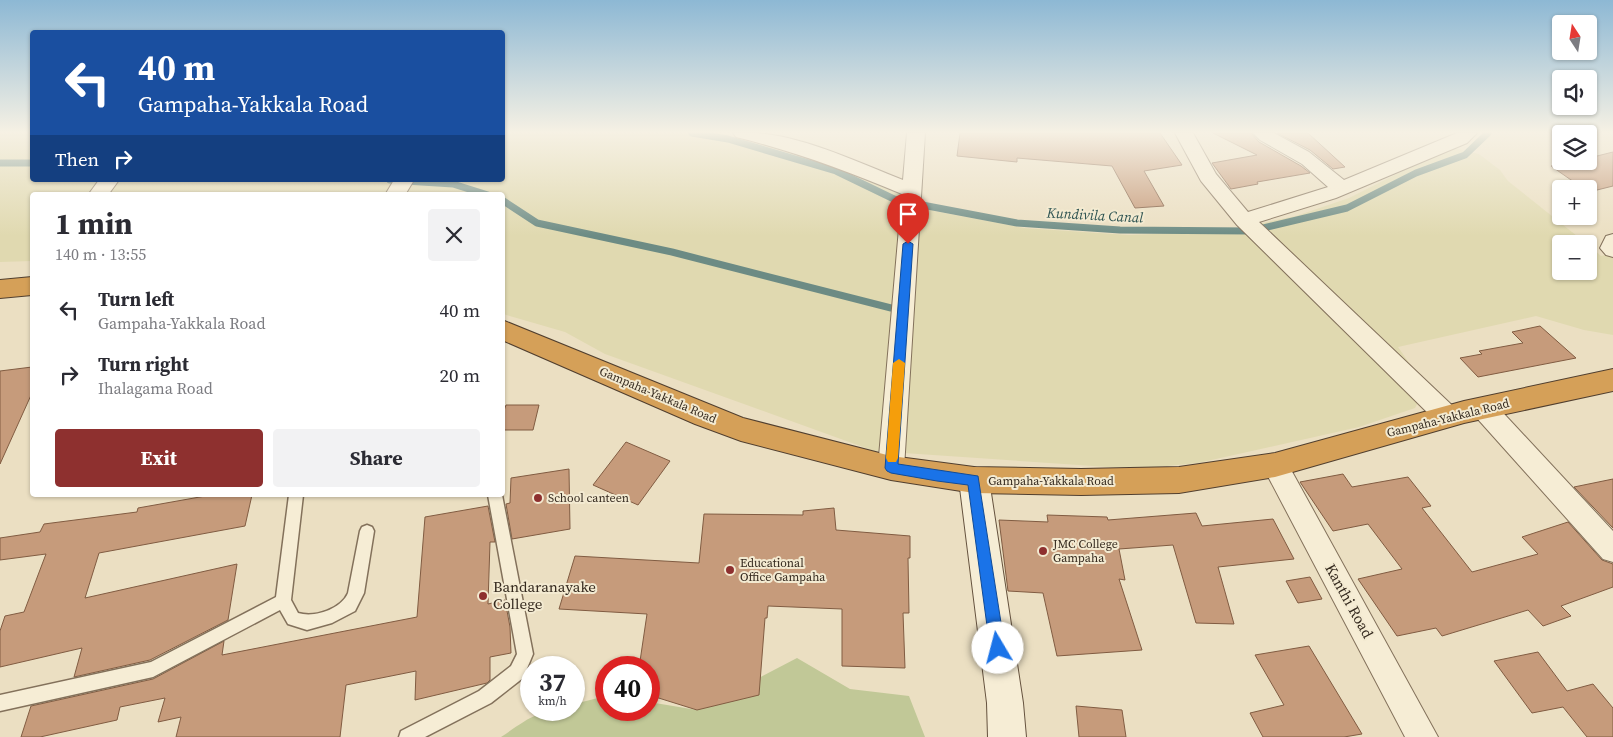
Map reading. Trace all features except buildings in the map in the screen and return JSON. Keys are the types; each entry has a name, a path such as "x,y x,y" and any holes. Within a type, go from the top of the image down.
{"highway":[{"path":"0,289 30,286"},
{"name":"Gampaha-Yakkala Road","path":"505,330 705,416 741,429 891,468 974,480 1081,482 1179,480 1275,466 1448,417 1613,380"}],"street":[{"path":"854,167 913,191"},
{"path":"891,468 914,167"},
{"path":"1203,167 1208,177 1244,220 1448,417"},
{"path":"1317,167 1342,189"},
{"path":"1244,220 1342,189 1393,167"},
{"path":"1613,241 1610,248 1613,250"},
{"path":"1484,409 1613,550"},
{"name":"Kanthi Road","path":"1275,466 1422,737"},
{"path":"974,480 1006,703 1007,737"}],"lane":[{"path":"296,497 283,601 293,619 307,623 327,618 350,606 356,593 367,531"},
{"path":"407,737 485,697 517,672 525,654 495,497"},
{"path":"0,703 153,669 283,601"}],"shaded area":[{"path":"0,167 30,167 30,182 505,182 505,167 838,167 857,174 934,211 1024,228 1129,235 1223,231 1296,216 1349,198 1410,167 1497,167 1508,181 1552,216 1552,225 1563,225 1576,235 1552,235 1552,280 1597,280 1597,252 1601,256 1613,253 1613,335 1584,330 1536,316 1398,347 1426,387 1415,408 1359,427 1198,463 1137,469 874,451 605,354 565,332 505,315 505,192 30,192 30,261 0,262"}],"green space":[{"path":"797,658 850,689 909,696 925,737 501,737 525,721 585,721 585,701 595,699 595,721 660,721 660,704 697,710"}],"waterway":[{"name":"Kundivila Canal","path":"824,167 836,171 896,200 1017,223 1120,230 1251,231 1347,208 1416,173 1431,167"},
{"path":"422,182 453,184 478,192"},
{"path":"505,202 537,223 672,252 891,308"}],"slow traffic":[{"path":"892,458 899,363"}],"place":[{"name":"School canteen","path":"538,498"},
{"name":"JMC College Gampaha","path":"1043,551"},
{"name":"Educational Office Gampaha","path":"730,570"},
{"name":"Bandaranayake College","path":"483,596"}],"route":[{"path":"908,244 891,468 974,480 998,648"}]}
